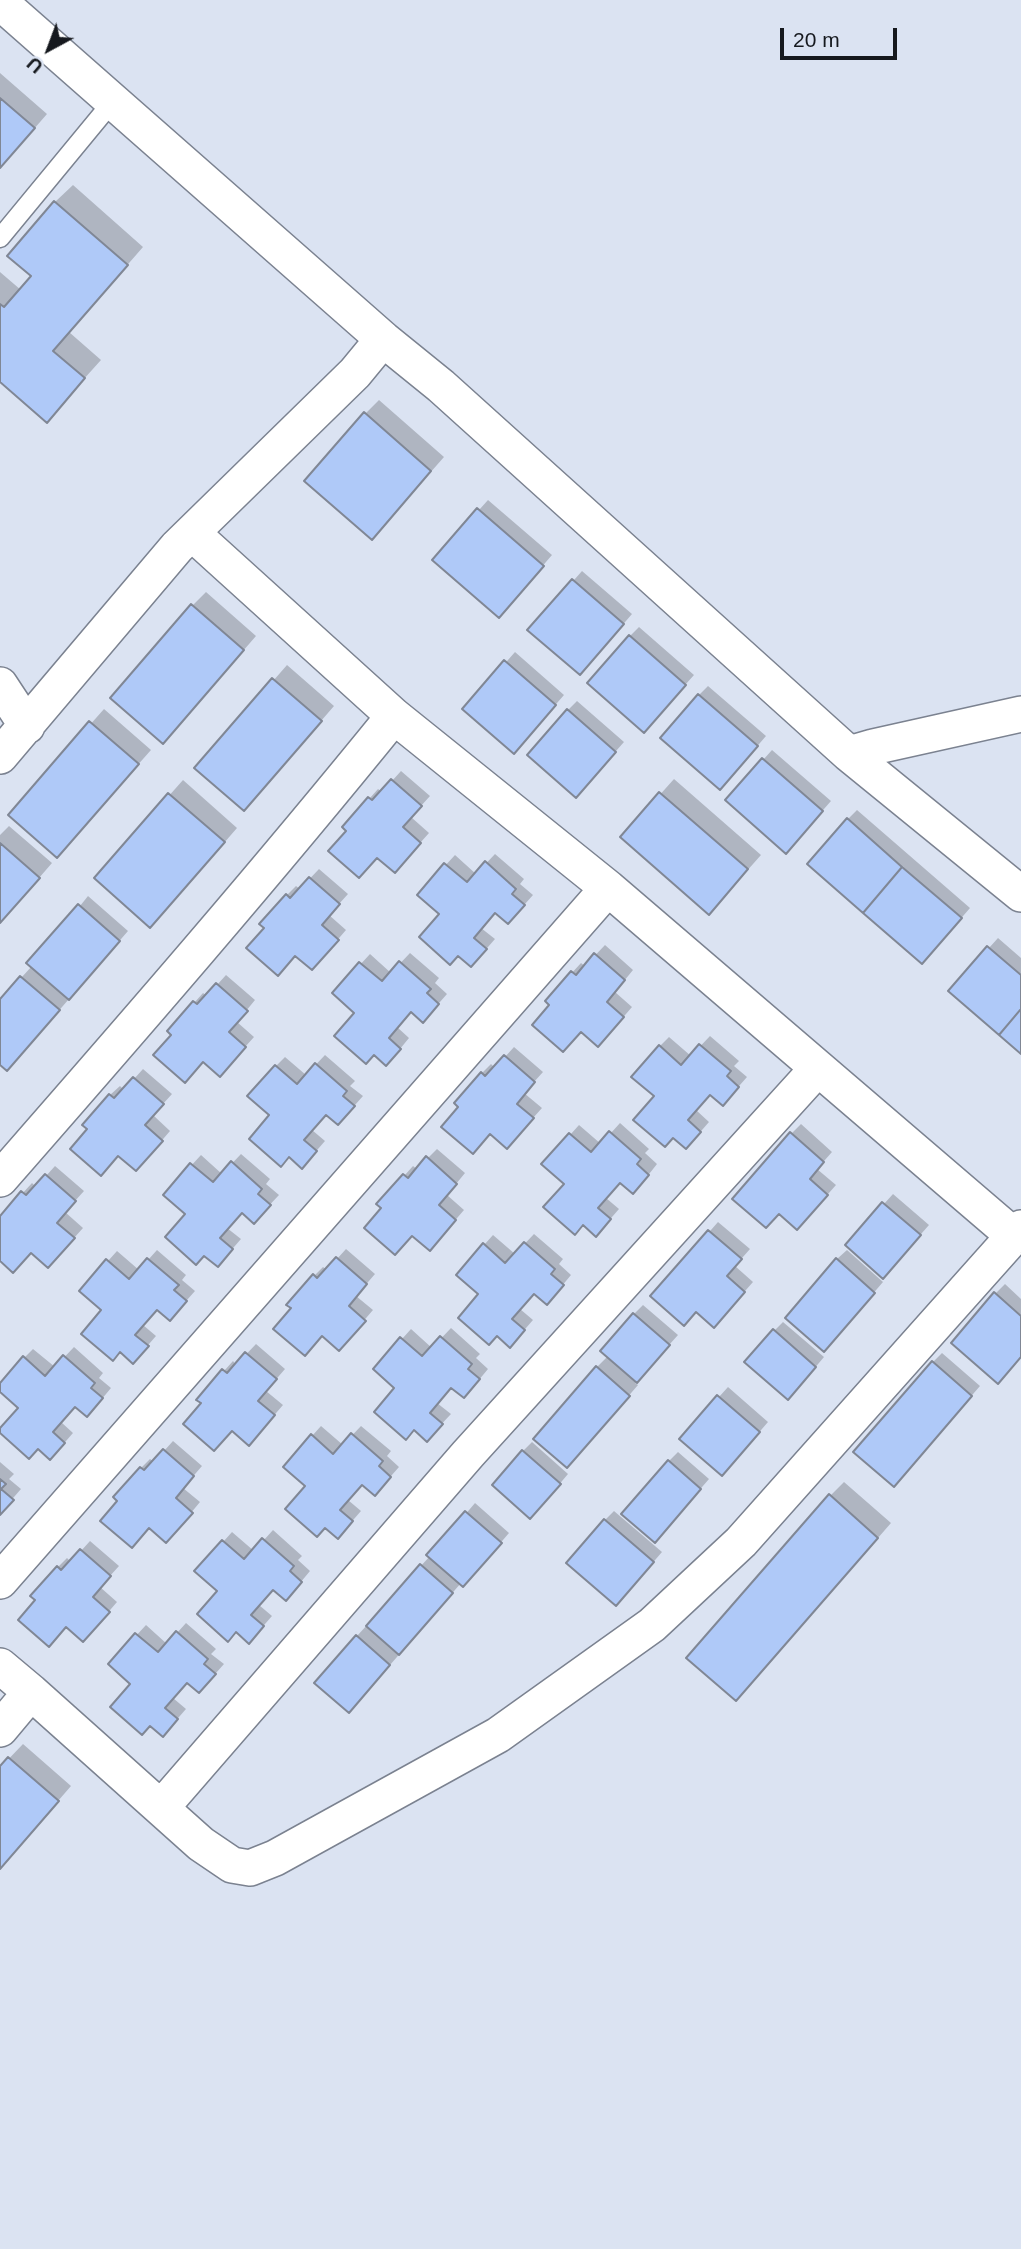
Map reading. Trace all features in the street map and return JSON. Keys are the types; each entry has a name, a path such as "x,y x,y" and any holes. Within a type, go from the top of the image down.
{"street":[{"path":"0,2 383,339 442,386 849,754 1021,894"},
{"path":"0,756 177,547 355,373 383,339"},
{"path":"0,1666 201,1844 232,1865 250,1868 275,1858 498,1735 652,1625 741,1542 1017,1232 818,1068 608,888 394,716 192,533"},
{"path":"0,685 27,726"},
{"path":"849,754 1021,715"},
{"path":"0,1179 236,907 394,716"},
{"path":"0,1581 608,888"},
{"path":"161,1808 468,1454 818,1068"},
{"path":"0,1729 31,1692"}],"lane":[{"path":"0,238 113,101"}],"building":[{"path":"0,98 35,128 0,168"},
{"path":"54,201 128,265 53,351 85,378 47,423 0,382 0,304 4,307 31,276 7,256"},
{"path":"364,412 431,471 372,540 304,481"},
{"path":"477,508 544,566 499,618 432,560"},
{"path":"572,579 624,624 580,675 527,630"},
{"path":"191,604 244,650 163,744 110,698"},
{"path":"629,635 686,685 644,733 587,683"},
{"path":"504,660 556,705 514,754 462,709"},
{"path":"272,678 322,721 244,811 194,768"},
{"path":"698,694 758,746 720,790 660,738"},
{"path":"567,709 616,752 576,798 527,755"},
{"path":"89,721 139,764 57,858 8,815"},
{"path":"762,758 823,811 786,854 725,800"},
{"path":"391,779 422,806 403,827 421,843 395,873 377,858 359,878 328,851 346,831 342,827 368,797 372,800"},
{"path":"659,792 748,869 709,915 620,837"},
{"path":"168,793 225,842 150,928 94,878"},
{"path":"847,818 902,867 863,913 807,864"},
{"path":"0,843 40,878 0,923"},
{"path":"485,861 516,889 512,894 525,905 508,924 495,913 474,938 487,949 471,967 458,956 450,965 419,937 439,914 417,895 444,863 467,882"},
{"path":"902,867 962,918 922,964 863,913"},
{"path":"309,877 340,904 322,925 339,940 312,970 295,956 278,976 246,948 264,928 259,924 286,894 290,898"},
{"path":"78,904 120,941 69,1000 26,963"},
{"path":"987,946 1021,975 1021,1009 999,1035 948,991"},
{"path":"594,953 625,980 607,1002 624,1017 598,1047 581,1032 563,1052 532,1025 549,1005 545,1001 571,971 576,975"},
{"path":"399,961 431,989 427,993 439,1004 423,1023 411,1012 389,1038 401,1049 386,1066 374,1055 366,1064 334,1036 354,1013 332,993 359,962 382,981"},
{"path":"20,976 60,1010 7,1071 0,1065 0,999"},
{"path":"216,983 248,1011 229,1032 246,1047 220,1077 203,1062 185,1083 153,1055 171,1035 167,1031 193,1001 197,1004"},
{"path":"1021,1009 1021,1054 999,1035"},
{"path":"699,1044 731,1071 727,1076 739,1087 723,1106 710,1095 688,1120 701,1132 686,1149 673,1138 665,1147 633,1120 654,1096 631,1077 659,1045 681,1065"},
{"path":"504,1055 535,1082 517,1104 534,1118 507,1149 490,1134 473,1154 441,1127 458,1107 454,1103 481,1072 485,1076"},
{"path":"315,1063 347,1091 343,1096 355,1106 338,1125 326,1115 304,1140 317,1151 302,1169 289,1157 281,1167 249,1139 269,1115 247,1096 275,1065 297,1084"},
{"path":"133,1077 164,1104 145,1125 163,1141 136,1171 118,1156 101,1176 70,1149 87,1129 82,1125 109,1094 114,1098"},
{"path":"609,1131 641,1159 637,1164 649,1175 633,1194 620,1183 598,1208 611,1219 596,1237 583,1225 575,1235 543,1207 564,1184 541,1164 569,1133 591,1152"},
{"path":"790,1132 824,1162 810,1179 828,1195 797,1230 779,1214 766,1228 732,1199"},
{"path":"426,1156 457,1184 439,1205 456,1220 430,1251 412,1236 395,1255 364,1228 381,1208 376,1204 403,1174 408,1178"},
{"path":"231,1161 262,1189 258,1194 271,1205 254,1224 242,1213 220,1238 233,1249 218,1267 204,1256 196,1265 165,1237 185,1214 163,1195 190,1163 213,1182"},
{"path":"45,1174 76,1201 57,1223 75,1238 48,1268 31,1253 13,1273 0,1261 0,1216 21,1191 26,1195"},
{"path":"882,1202 921,1235 883,1279 845,1245"},
{"path":"708,1230 742,1259 727,1276 745,1292 714,1328 696,1312 684,1326 650,1296"},
{"path":"524,1242 555,1269 551,1274 564,1285 547,1305 534,1294 512,1319 525,1330 510,1348 497,1336 489,1345 458,1318 478,1294 456,1275 483,1243 505,1263"},
{"path":"336,1257 367,1284 349,1306 366,1321 339,1351 322,1336 305,1356 273,1329 291,1308 286,1305 313,1274 317,1278"},
{"path":"147,1258 179,1285 174,1290 187,1301 170,1321 157,1310 135,1335 149,1346 133,1364 120,1352 113,1361 81,1334 101,1310 79,1291 106,1259 129,1279"},
{"path":"836,1258 875,1293 824,1352 785,1318"},
{"path":"994,1292 1021,1316 1021,1357 998,1384 951,1343"},
{"path":"633,1313 670,1345 637,1383 600,1351"},
{"path":"773,1329 816,1367 788,1400 744,1362"},
{"path":"440,1336 472,1364 468,1369 480,1379 464,1398 451,1388 430,1413 443,1424 427,1442 414,1430 406,1440 374,1412 394,1388 373,1369 400,1337 422,1356"},
{"path":"245,1352 277,1379 258,1401 275,1415 249,1446 232,1431 214,1451 183,1424 201,1403 196,1400 222,1369 227,1373"},
{"path":"63,1355 95,1383 91,1388 103,1398 87,1417 75,1407 53,1432 65,1443 50,1460 38,1449 29,1459 0,1433 0,1428 18,1408 0,1392 0,1383 23,1356 45,1376"},
{"path":"932,1361 972,1396 894,1487 853,1452"},
{"path":"596,1366 630,1396 567,1468 533,1439"},
{"path":"717,1395 760,1432 722,1476 679,1439"},
{"path":"351,1433 383,1461 379,1466 391,1477 375,1496 362,1485 340,1510 353,1521 338,1539 325,1528 317,1537 285,1509 305,1486 283,1467 311,1434 333,1454"},
{"path":"163,1449 194,1476 176,1498 193,1513 166,1543 149,1528 132,1548 100,1521 117,1501 113,1497 140,1467 144,1470"},
{"path":"522,1450 561,1484 530,1519 492,1485"},
{"path":"668,1460 701,1489 655,1543 621,1514"},
{"path":"0,1479 6,1484 1,1489 14,1500 0,1515"},
{"path":"829,1494 878,1538 736,1701 686,1658"},
{"path":"465,1511 502,1543 463,1587 426,1555"},
{"path":"604,1519 654,1562 616,1606 566,1563"},
{"path":"262,1538 294,1566 290,1571 302,1582 286,1601 273,1590 251,1615 264,1626 249,1644 236,1632 228,1642 197,1614 217,1591 194,1571 222,1540 244,1559"},
{"path":"80,1549 111,1576 93,1597 110,1612 83,1642 66,1627 49,1647 18,1620 35,1600 30,1596 57,1566 61,1570"},
{"path":"420,1564 453,1593 399,1655 366,1626"},
{"path":"176,1631 208,1659 204,1664 216,1674 199,1693 187,1683 165,1708 178,1719 163,1737 150,1726 142,1735 110,1707 130,1684 108,1664 135,1633 158,1652"},
{"path":"356,1635 390,1665 349,1713 314,1683"},
{"path":"8,1757 59,1801 0,1869 0,1766"}]}
